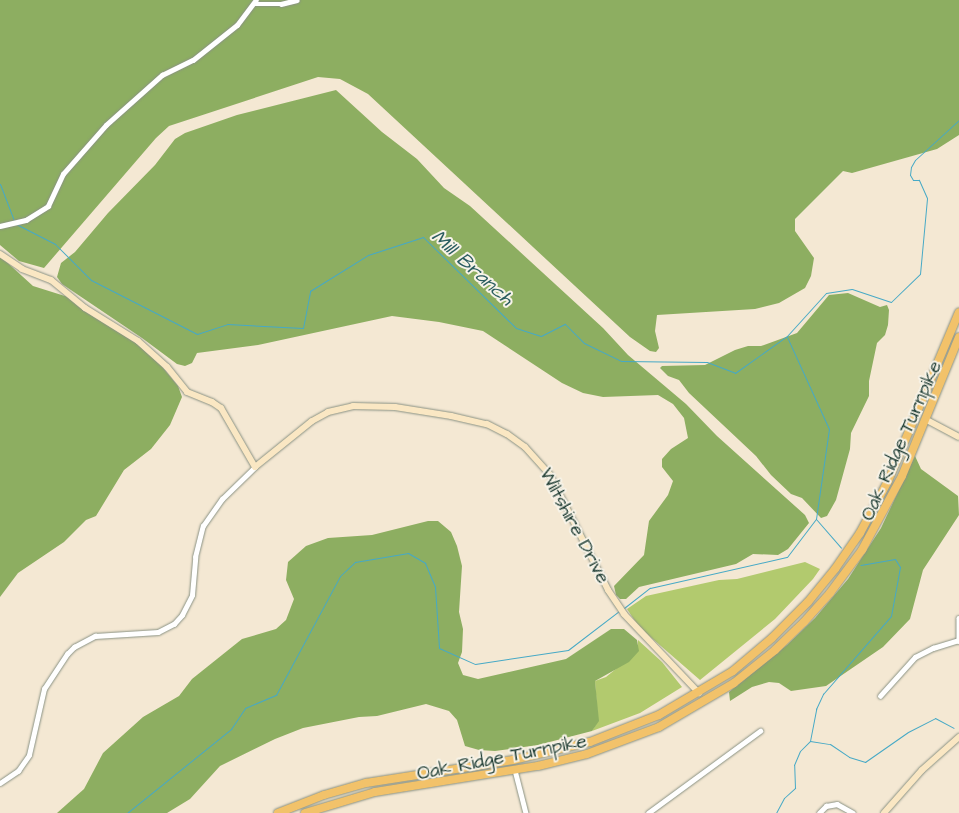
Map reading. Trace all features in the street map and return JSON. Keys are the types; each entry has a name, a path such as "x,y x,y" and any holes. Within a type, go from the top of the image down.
{"highway":[{"name":"Oak Ridge Turnpike","path":"278,813 314,798 381,780 513,760 572,748 659,715 699,693 733,671 785,627 835,569 866,524 888,481 959,312"},
{"name":"Oak Ridge Turnpike","path":"305,813 318,811 375,792 566,760 615,745 659,727 734,684 792,635 830,593 862,550 898,483 959,337"},
{"path":"916,414 925,419"},
{"path":"785,627 792,635"},
{"path":"699,693 705,702"},
{"path":"513,760 514,770"},
{"path":"447,770 449,780"},
{"path":"314,798 318,811"}],"street":[{"path":"3,226 26,220 48,206 62,174 106,125 162,75 193,60 232,30 255,2 281,4 296,0"},
{"path":"0,254 22,269 51,280 85,308 138,341 167,367 187,392 212,402 221,408 255,467"},
{"name":"Wiltshire Drive","path":"0,783 18,771 29,755 44,689 67,654 74,647 96,636 158,632 174,624 182,615 192,595 195,557 203,526 222,500 255,467 312,421 328,412 346,407 370,405 395,407 451,416 487,424 518,441 544,466 555,483 617,604 624,614 699,693"},
{"path":"925,419 959,437"},
{"path":"880,696 915,657 933,648 959,641 959,618"},
{"path":"648,813 760,731"},
{"path":"884,813 922,770 959,737"},
{"path":"514,770 526,813"},
{"path":"819,813 826,806 837,804 853,813"}],"green space":[{"path":"0,0 959,0 959,135 937,149 852,173 843,171 795,219 795,231 814,258 811,276 805,288 779,303 755,309 657,315 655,331 659,348 656,352 650,351 630,337 368,94 340,79 318,77 169,126 156,138 44,268 19,261 0,245"},
{"path":"336,90 382,132 417,159 444,188 470,206 603,328 628,355 686,404 717,436 805,515 809,523 788,549 778,555 753,554 736,564 639,587 626,599 620,599 616,595 614,586 644,555 649,521 668,495 673,481 662,467 662,459 671,449 688,438 684,418 673,404 658,395 603,397 583,393 562,383 483,331 439,322 392,316 258,345 197,353 192,363 185,366 177,364 62,284 57,277 61,263 75,252 108,213 155,165 175,139 185,133 237,115"},
{"path":"0,256 33,286 68,297 135,342 159,363 178,386 182,397 170,425 151,449 124,470 96,516 86,520 64,542 18,573 0,597"},
{"path":"848,293 880,307 887,305 889,310 888,325 885,335 877,343 869,381 869,396 851,433 850,449 836,500 827,516 821,518 802,498 791,494 771,475 756,456 689,393 679,380 668,376 660,368 662,366 705,365 735,350 748,346 761,346 797,333 829,295"},
{"path":"915,456 921,469 958,496 959,515 923,570 910,619 883,647 826,686 791,691 779,683 769,682 752,687 730,701 729,692 787,645 815,618 848,579 881,528"},
{"path":"428,521 438,521 451,532 462,566 459,612 463,629 462,652 458,663 463,675 478,679 566,659 611,629 624,629 637,640 639,651 629,662 595,681 599,721 592,731 538,745 495,751 479,750 465,746 457,720 449,711 426,704 377,716 359,717 303,728 275,739 220,766 190,799 167,813 57,813 84,789 103,753 143,717 179,696 192,679 242,639 276,629 286,620 294,599 286,580 288,562 306,546 328,538 372,535"},
{"path":"805,562 820,569 813,579 775,619 700,680 639,627 627,609 646,596 719,580 737,579"},
{"path":"638,640 662,662 682,687 640,713 592,731 598,721 595,681 606,677 638,651"}],"waterway":[{"name":"Mill Branch","path":"16,224 55,244 91,280 197,334 227,324 303,328 310,291 368,255 423,237 516,328 541,336 565,324 584,343 621,361 707,362 735,373 787,336 826,293 852,289 891,302 920,274 927,198 919,180 913,180 910,175 911,167 915,160 959,120"},
{"name":"Mill Branch","path":"0,184 14,221"},
{"path":"624,608 650,588 787,557 816,519 829,429 787,337"},
{"path":"816,519 841,548"},
{"path":"127,813 231,729 245,708 276,695 340,576 355,562 408,553 425,563 435,587 439,648 475,664 568,650 619,611"},
{"path":"776,813 784,798 795,788 794,765 800,751 810,741 816,709 823,694 891,616 900,567 895,559 861,565"},
{"path":"810,741 830,744 849,757 865,762 908,732 935,718 954,728"}]}
